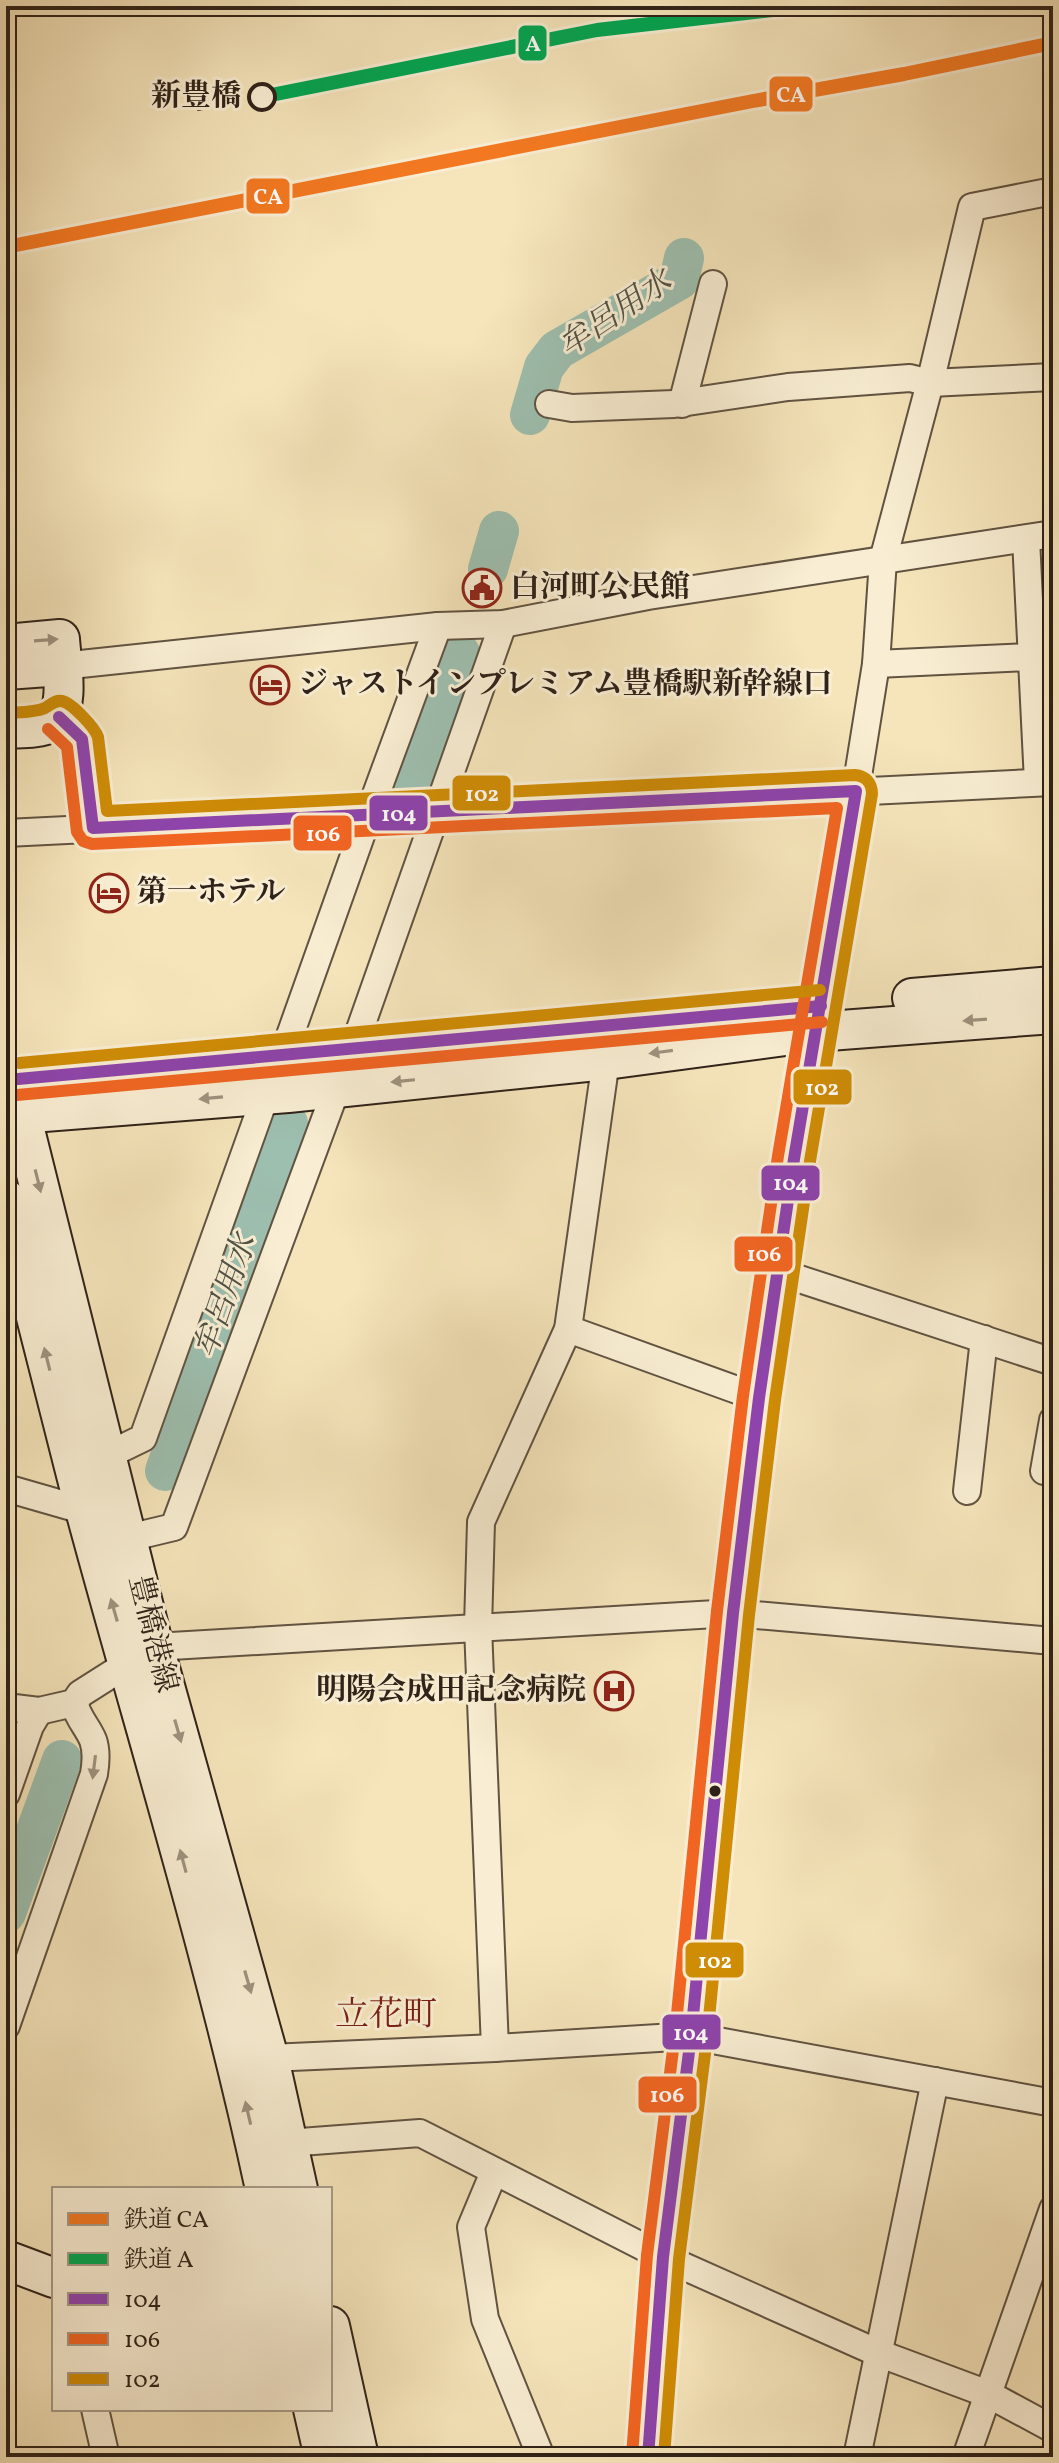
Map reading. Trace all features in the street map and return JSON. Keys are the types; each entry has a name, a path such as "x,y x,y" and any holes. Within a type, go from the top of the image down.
{"main road":[{"path":"6,644 60,639 64,705 59,717 50,724 6,729"},
{"path":"6,670 62,666"},
{"path":"9,1092 277,1093 334,1088 606,1060 818,1019 1053,986"},
{"path":"9,1092 350,1049 818,1019 1053,1014"},
{"path":"648,2457 663,2257 691,2036 733,1613 759,1398 818,1019"},
{"name":"豊橋港線","path":"9,1092 128,1538 142,1655 265,2187"},
{"name":"豊橋港線","path":"6,1199 86,1511 142,1655 269,2058 298,2187"},
{"path":"6,2260 52,2277"},
{"path":"332,2335 359,2457"},
{"path":"313,2411 324,2457"}],"street":[{"path":"818,1019 876,664 883,560 972,207 1053,191"},
{"path":"682,404 713,284"},
{"path":"549,404 594,408 682,404 788,387 910,378 930,383 1053,377"},
{"path":"62,666 438,626 503,624 648,596 1053,534"},
{"path":"6,833 1045,782 1042,657 1026,539"},
{"path":"350,1049 503,624"},
{"path":"293,1054 368,816 438,626"},
{"path":"876,664 1042,657"},
{"path":"59,717 82,739 93,828"},
{"path":"495,2048 478,1627 481,1522 568,1329 606,1060"},
{"path":"128,1538 174,1527 334,1088"},
{"path":"108,1455 143,1438 277,1093"},
{"path":"778,1272 1053,1362"},
{"path":"568,1329 759,1398"},
{"path":"967,1491 984,1339"},
{"path":"1044,1471 1053,1420"},
{"path":"6,1488 86,1511"},
{"path":"8,1707 39,1711 74,1703 80,1694 142,1655 478,1627 733,1613 1053,1641"},
{"path":"6,2026 94,1774 96,1757 92,1738 78,1719 74,1703"},
{"path":"6,1794 30,1726 39,1711"},
{"path":"269,2058 691,2036 1053,2103"},
{"path":"857,2457 935,2081"},
{"path":"287,2143 420,2133 663,2257 878,2353 988,2394 1053,2429"},
{"path":"494,2172 471,2227 485,2319 541,2457"},
{"path":"966,2457 1053,2209"},
{"path":"95,2411 106,2457"}],"waterway":[{"name":"牟呂用水","path":"530,415 544,367 557,350 679,280 684,258"},
{"name":"牟呂用水","path":"488,569 499,531"},
{"name":"牟呂用水","path":"411,787 460,653"},
{"name":"牟呂用水","path":"165,1471 288,1123"},
{"name":"牟呂用水","path":"6,1913 62,1760"}],"railway":[{"path":"197,108 261,97"}],"rail line":[{"name":"A","path":"261,97 597,30 807,6"},
{"name":"CA","path":"6,247 1053,43"}],"transit line":[{"name":"102","path":"6,713 36,711 59,701 77,711 98,737 107,811 855,775 868,781 871,787 775,1400 749,1615 707,2038 679,2259 664,2457"},
{"name":"104","path":"59,717 82,739 93,828 856,791 794,1159 759,1398 733,1613 691,2036 663,2257 648,2457"},
{"name":"106","path":"48,729 67,747 77,832 83,841 92,844 837,808 778,1156 743,1396 717,1611 675,2034 647,2255 632,2456"},
{"name":"102","path":"19,1063 820,990"},
{"name":"104","path":"6,1072 7,1080 821,1006"},
{"name":"106","path":"6,1096 822,1022"}],"place":[{"name":"新豊橋","path":"262,97"},
{"name":"白河町公民館","path":"482,588"},
{"name":"ジャストインプレミアム豊橋駅新幹線口","path":"270,685"},
{"name":"第一ホテル","path":"109,893"},
{"name":"明陽会成田記念病院","path":"614,1691"}],"district":[{"name":"立花町","path":"386,2016"}]}
